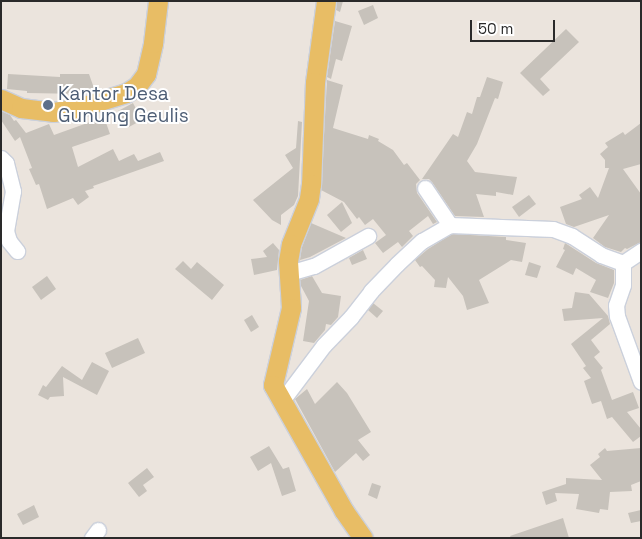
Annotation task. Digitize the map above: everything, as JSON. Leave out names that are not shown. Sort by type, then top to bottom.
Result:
[{"type":"main road","points":[[1,99],[21,108],[54,112],[117,96],[132,89],[142,80],[150,62],[158,1]]},
{"type":"main road","points":[[326,1],[314,82],[309,199],[291,244],[289,273],[291,308],[273,382],[274,392],[344,511],[363,538]]},
{"type":"street","points":[[1,158],[6,163],[13,191],[6,231],[9,241],[17,250]]},
{"type":"street","points":[[425,188],[450,225]]},
{"type":"street","points":[[281,402],[324,345],[352,317],[384,277],[422,241],[450,225],[553,229],[572,236],[589,249],[601,255],[623,263]]},
{"type":"street","points":[[289,273],[314,266],[368,236]]},
{"type":"street","points":[[623,263],[641,251]]},
{"type":"street","points":[[623,263],[623,285],[616,305],[617,316],[641,382]]},
{"type":"building","points":[[337,1],[343,1],[340,12],[336,10]]},
{"type":"building","points":[[373,5],[378,18],[364,25],[358,11]]},
{"type":"building","points":[[335,21],[352,26],[342,61],[336,59],[331,79],[327,77]]},
{"type":"building","points":[[566,29],[579,42],[540,79],[550,90],[543,96],[520,73]]},
{"type":"building","points":[[8,74],[60,77],[60,74],[89,74],[95,91],[83,94],[27,93],[27,91],[7,89]]},
{"type":"building","points":[[487,77],[503,82],[498,99],[495,98],[477,144],[467,161],[475,172],[517,177],[513,195],[496,192],[496,196],[476,194],[484,217],[455,216],[432,182],[429,179],[422,179],[453,134],[458,137],[467,112],[472,114],[477,97],[480,97]]},
{"type":"building","points":[[327,80],[343,85],[333,128],[368,139],[369,135],[379,139],[378,141],[393,150],[404,165],[407,163],[420,180],[416,184],[417,193],[437,222],[433,224],[428,216],[409,231],[413,236],[402,247],[398,242],[383,253],[375,243],[386,235],[373,219],[365,225],[359,217],[357,219],[344,202],[321,190]]},
{"type":"building","points":[[133,103],[142,120],[127,128],[118,111]]},
{"type":"building","points":[[1,111],[10,115],[14,121],[16,120],[26,133],[49,124],[54,135],[104,117],[110,134],[72,147],[78,167],[113,149],[119,161],[134,154],[138,161],[160,152],[164,161],[93,186],[94,188],[85,191],[89,197],[78,205],[73,198],[47,209],[39,184],[36,185],[29,169],[32,168],[20,137],[15,141],[1,120]]},
{"type":"building","points":[[298,121],[302,122],[298,196],[294,205],[281,215],[281,225],[272,220],[253,200],[293,168],[285,155],[296,148]]},
{"type":"building","points":[[641,123],[641,164],[623,169],[641,194],[641,242],[627,249],[625,248],[621,252],[605,247],[593,238],[609,215],[574,227],[566,224],[560,207],[582,199],[579,195],[590,187],[598,198],[609,168],[605,168],[605,160],[600,154],[608,147],[605,143],[623,132],[625,135]]},
{"type":"building","points":[[529,195],[536,204],[519,217],[512,207]]},
{"type":"building","points":[[342,202],[352,223],[341,232],[327,215]]},
{"type":"building","points":[[311,223],[346,238],[310,257],[300,260],[302,247]]},
{"type":"building","points":[[452,234],[506,237],[506,240],[526,243],[522,262],[511,260],[479,280],[489,303],[467,310],[463,296],[448,277],[446,288],[434,287],[435,280],[415,260],[428,249]]},
{"type":"building","points":[[273,243],[279,250],[277,270],[254,275],[251,259],[267,257],[263,251]]},
{"type":"building","points":[[565,243],[596,263],[614,270],[614,283],[608,298],[590,292],[596,280],[576,268],[573,275],[556,267],[565,250],[563,249]]},
{"type":"building","points":[[363,250],[367,259],[352,265],[349,258],[331,268]]},
{"type":"building","points":[[183,261],[191,269],[197,262],[224,285],[212,300],[175,269]]},
{"type":"building","points":[[529,262],[541,266],[537,278],[525,275]]},
{"type":"building","points":[[47,276],[56,289],[41,300],[32,287]]},
{"type":"building","points":[[312,276],[322,293],[341,296],[338,317],[331,325],[326,324],[325,330],[314,343],[303,341],[309,301],[300,280]]},
{"type":"building","points":[[575,292],[589,294],[608,316],[610,324],[591,340],[600,352],[594,357],[603,368],[601,370],[612,400],[633,392],[639,408],[627,412],[641,429],[641,436],[633,442],[612,417],[607,419],[601,401],[592,404],[584,381],[591,378],[583,368],[586,366],[571,344],[603,318],[564,321],[562,309],[572,308]]},
{"type":"building","points":[[373,303],[383,311],[377,318],[368,310]]},
{"type":"building","points":[[252,315],[259,327],[251,332],[244,320]]},
{"type":"building","points":[[138,338],[145,353],[112,368],[105,353]]},
{"type":"building","points":[[92,362],[109,371],[97,395],[63,377],[64,396],[50,397],[48,400],[38,395],[43,385],[46,387],[62,366],[82,380]]},
{"type":"building","points":[[337,382],[347,393],[371,432],[358,440],[370,455],[363,461],[356,453],[335,472],[295,399],[307,389],[315,404]]},
{"type":"building","points":[[269,446],[283,469],[289,467],[296,491],[282,496],[271,463],[258,471],[250,457]]},
{"type":"building","points":[[605,448],[607,451],[641,448],[641,481],[631,485],[632,491],[610,492],[608,510],[600,509],[599,513],[576,509],[579,494],[555,493],[557,501],[546,505],[542,492],[566,484],[566,478],[602,480],[590,465],[600,457],[598,454]]},
{"type":"building","points":[[147,468],[154,477],[143,485],[147,491],[139,497],[128,483]]},
{"type":"building","points":[[372,483],[381,486],[377,499],[368,495]]},
{"type":"building","points":[[34,505],[39,517],[23,525],[17,514]]},
{"type":"building","points":[[641,510],[641,521],[631,523],[628,513]]},
{"type":"building","points":[[563,518],[569,538],[511,538],[510,536]]},
{"type":"place","name":"Kantor Desa Gunung Geulis","points":[[48,105]]}]
